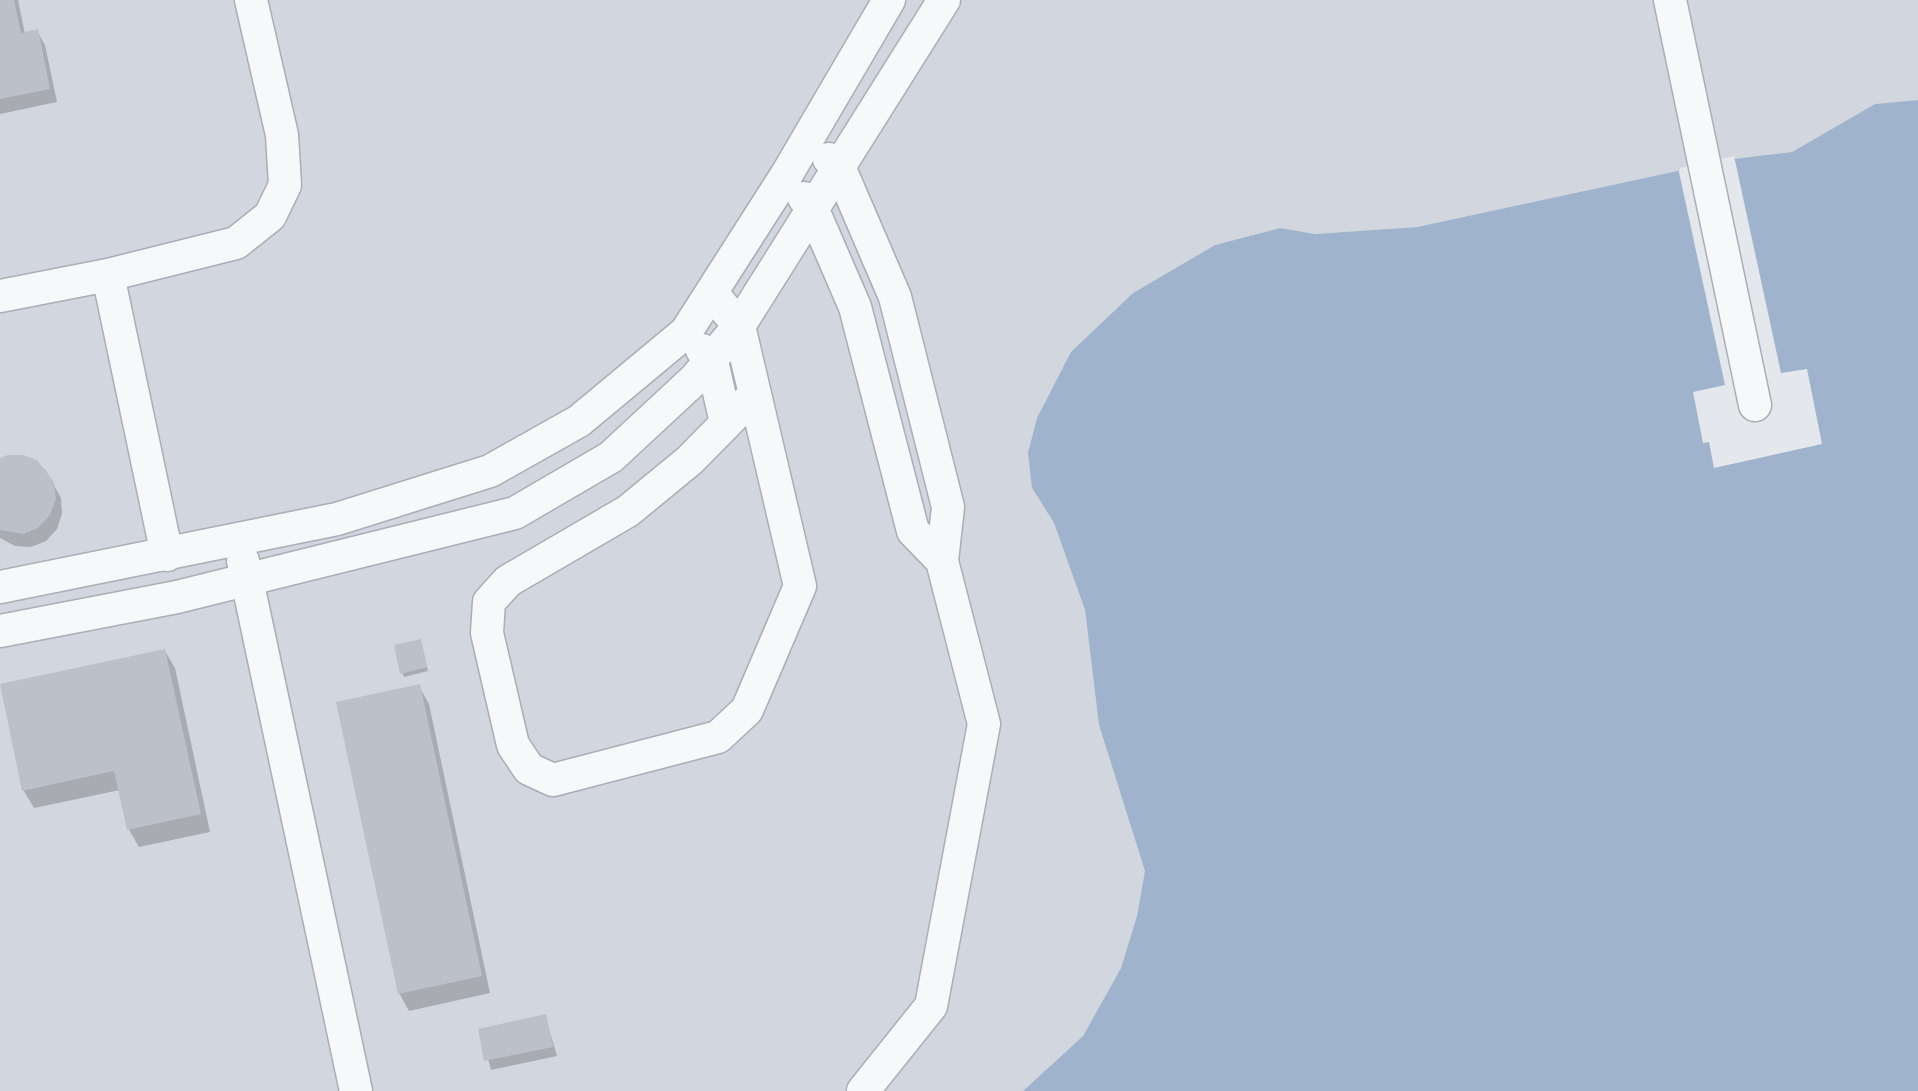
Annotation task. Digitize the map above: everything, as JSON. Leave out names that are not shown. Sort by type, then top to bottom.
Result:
[{"type":"lane","points":[[0,296],[108,275],[236,243],[270,216],[285,185],[282,135],[251,0]]},
{"type":"lane","points":[[0,587],[337,519],[490,471],[579,421],[686,332],[713,294],[787,174],[889,0]]},
{"type":"lane","points":[[0,631],[248,580],[514,513],[611,457],[712,361],[739,326],[944,0]]},
{"type":"lane","points":[[1670,0],[1755,405]]},
{"type":"lane","points":[[806,141],[840,169],[895,297],[948,508],[942,561],[984,724],[931,1006],[863,1091]]},
{"type":"lane","points":[[787,174],[813,210],[855,307],[913,531],[942,561]]},
{"type":"lane","points":[[108,275],[167,555]]},
{"type":"lane","points":[[713,294],[739,326],[755,394],[800,586],[747,710],[718,737],[553,780],[529,769],[513,745],[486,633],[489,602],[508,581],[628,510],[690,460],[755,394]]},
{"type":"lane","points":[[686,332],[712,361],[726,423]]},
{"type":"lane","points":[[551,437],[571,480]]},
{"type":"lane","points":[[236,540],[248,580],[356,1091]]},
{"type":"lane","points":[[84,571],[95,612]]},
{"type":"shaded area","points":[[0,0],[1918,0],[1918,100],[1875,104],[1792,152],[1733,159],[1417,227],[1315,234],[1280,228],[1215,245],[1133,293],[1032,488],[1054,523],[1085,610],[1099,725],[1146,871],[1137,916],[1121,968],[1083,1036],[1023,1091],[0,1091]]},
{"type":"water","points":[[1918,100],[1918,1091],[1023,1091],[1083,1036],[1121,968],[1137,916],[1145,871],[1099,725],[1085,610],[1054,523],[1032,488],[1028,453],[1037,418],[1071,352],[1133,293],[1215,245],[1280,228],[1315,234],[1417,227],[1733,159],[1792,152],[1875,104]]},
{"type":"pier","points":[[1734,156],[1781,373],[1807,369],[1822,444],[1714,468],[1709,442],[1703,443],[1693,392],[1725,385],[1679,172],[1680,168]]},
{"type":"building","points":[[0,0],[14,0],[21,33],[38,29],[50,89],[0,99]]},
{"type":"building","points":[[23,455],[37,460],[54,482],[56,499],[50,515],[38,528],[23,534],[0,530],[0,458]]},
{"type":"building","points":[[421,639],[427,667],[400,674],[394,645]]},
{"type":"building","points":[[165,649],[201,814],[127,830],[114,771],[22,791],[0,684]]},
{"type":"building","points":[[420,684],[482,976],[398,994],[336,702]]},
{"type":"building","points":[[546,1014],[553,1047],[484,1061],[478,1029]]}]
